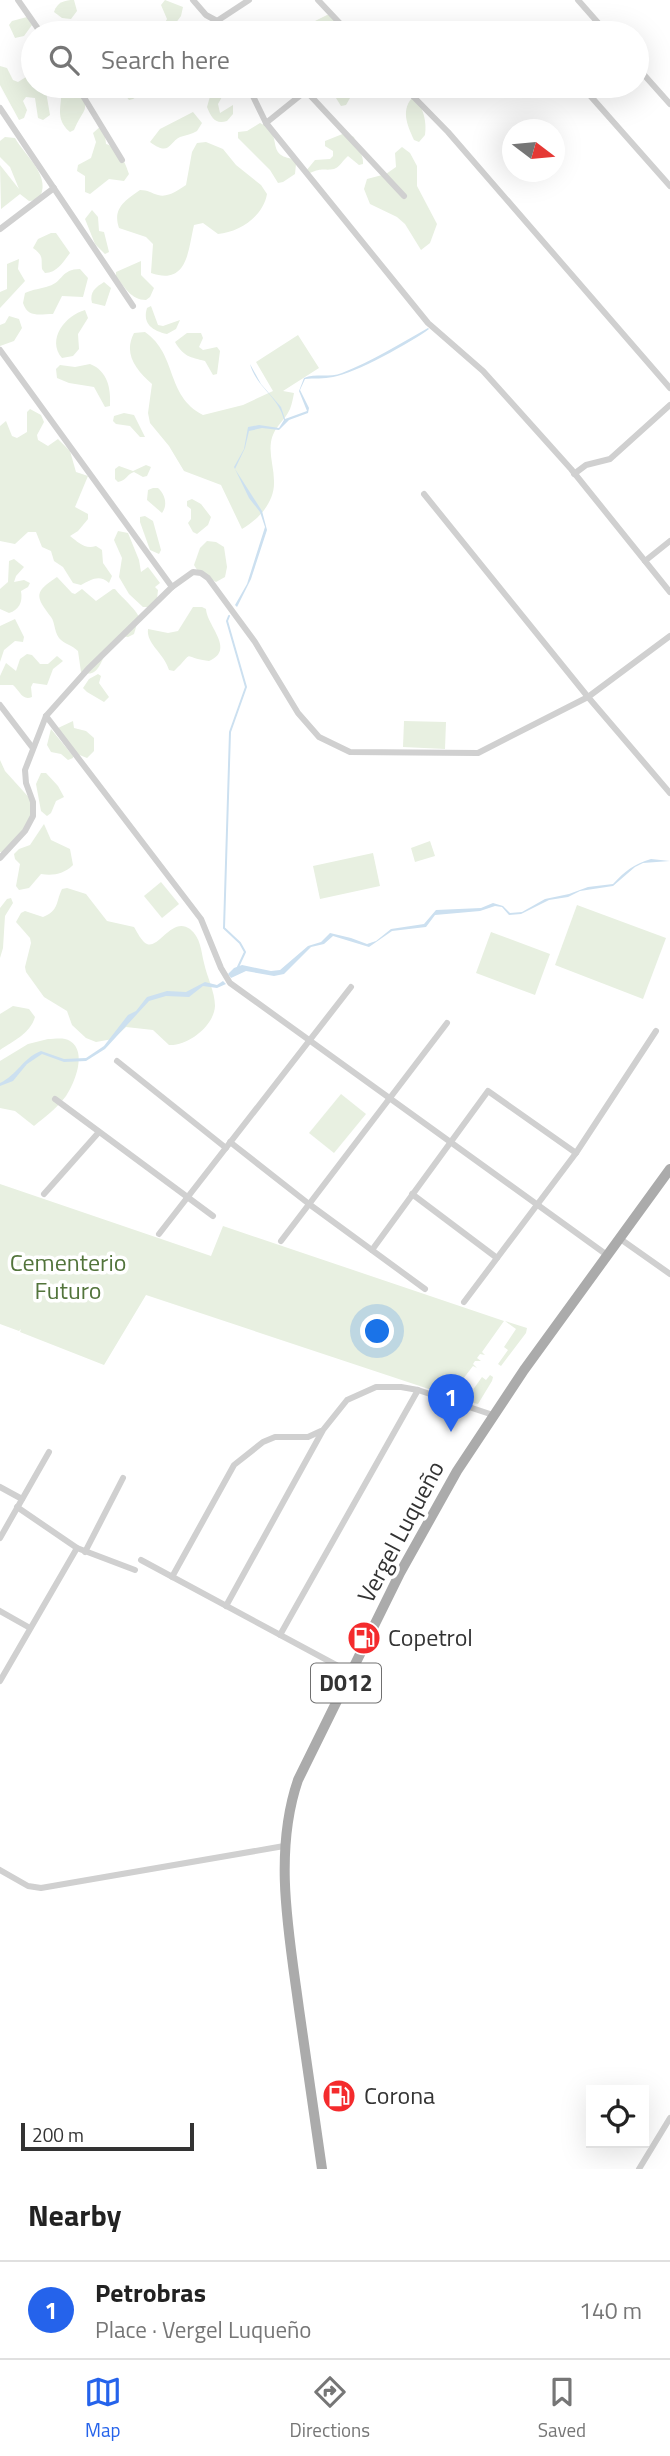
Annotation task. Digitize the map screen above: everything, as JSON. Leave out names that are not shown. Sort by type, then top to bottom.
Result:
[{"type":"main road","name":"Vergel Luqueño","points":[[322,2169],[293,1965],[284,1846],[288,1816],[298,1780],[400,1573],[439,1502],[493,1415],[670,1169]]},
{"type":"street","points":[[18,0],[33,21]]},
{"type":"street","points":[[193,0],[206,15],[217,21],[249,0]]},
{"type":"street","points":[[318,0],[338,21]]},
{"type":"street","points":[[578,0],[596,21]]},
{"type":"street","points":[[649,80],[670,104]]},
{"type":"street","points":[[84,98],[122,160]]},
{"type":"street","points":[[254,98],[265,123],[428,323],[484,371],[574,474],[670,592]]},
{"type":"street","points":[[265,123],[296,98]]},
{"type":"street","points":[[318,98],[404,196]]},
{"type":"street","points":[[415,98],[448,132],[670,388]]},
{"type":"street","points":[[592,98],[670,186]]},
{"type":"street","points":[[0,108],[134,306]]},
{"type":"street","points":[[0,229],[54,188]]},
{"type":"street","points":[[0,350],[172,587]]},
{"type":"street","points":[[574,474],[586,466],[610,459],[670,405]]},
{"type":"street","points":[[424,494],[588,697],[670,793]]},
{"type":"street","points":[[645,561],[670,541]]},
{"type":"street","points":[[0,858],[25,831],[33,816],[33,802],[24,775],[32,747],[47,716],[88,668],[172,587],[193,572],[201,573],[208,579],[255,642],[298,713],[319,737],[350,752],[478,753],[588,697],[670,636]]},
{"type":"street","points":[[0,705],[32,747]]},
{"type":"street","points":[[47,716],[201,919],[230,983],[607,1255]]},
{"type":"street","points":[[159,1234],[351,987]]},
{"type":"street","points":[[281,1241],[447,1023]]},
{"type":"street","points":[[464,1302],[576,1153],[656,1031]]},
{"type":"street","points":[[117,1061],[425,1289]]},
{"type":"street","points":[[372,1250],[488,1091],[576,1153]]},
{"type":"street","points":[[55,1100],[213,1216]]},
{"type":"street","points":[[44,1194],[99,1132]]},
{"type":"street","points":[[412,1194],[497,1258]]},
{"type":"street","points":[[619,1238],[670,1274]]},
{"type":"street","points":[[226,1606],[323,1430],[340,1406],[354,1395],[384,1386],[418,1390],[493,1415]]},
{"type":"street","points":[[280,1635],[418,1390]]},
{"type":"street","points":[[172,1577],[234,1465],[263,1442],[275,1437],[307,1437],[323,1430]]},
{"type":"street","points":[[0,1538],[49,1452]]},
{"type":"street","points":[[85,1552],[123,1478]]},
{"type":"street","points":[[0,1487],[22,1499]]},
{"type":"street","points":[[17,1507],[77,1548],[135,1570]]},
{"type":"street","points":[[0,1681],[77,1548]]},
{"type":"street","points":[[141,1560],[351,1673]]},
{"type":"street","points":[[0,1611],[30,1628]]},
{"type":"street","points":[[0,1870],[28,1886],[41,1888],[284,1846]]},
{"type":"street","points":[[639,2169],[670,2118]]},
{"type":"green space","points":[[74,0],[77,11],[71,19],[62,18],[54,12],[62,2]]},
{"type":"green space","points":[[165,0],[183,7],[181,16],[177,21],[166,21],[161,5]]},
{"type":"green space","points":[[332,15],[336,21],[315,21]]},
{"type":"green space","points":[[27,17],[30,21],[21,21],[21,37],[15,38],[9,25],[12,21]]},
{"type":"green space","points":[[0,66],[7,68],[13,80],[21,80],[21,98],[25,98],[23,101],[27,110],[24,118],[19,120],[0,85]]},
{"type":"green space","points":[[35,98],[47,98],[50,115],[43,120],[38,118]]},
{"type":"green space","points":[[61,98],[83,98],[85,106],[74,130],[70,132],[60,115]]},
{"type":"green space","points":[[210,98],[221,98],[218,104],[220,113],[233,105],[233,114],[227,121],[219,122],[207,107]]},
{"type":"green space","points":[[336,98],[350,98],[346,105],[341,106]]},
{"type":"green space","points":[[416,98],[425,119],[425,135],[419,142],[414,140],[406,117],[410,101]]},
{"type":"green space","points":[[193,112],[202,123],[197,131],[176,139],[165,148],[150,142],[160,129]]},
{"type":"green space","points":[[260,123],[272,133],[280,154],[295,159],[295,174],[283,182],[278,183],[270,170],[238,138],[238,132],[247,131]]},
{"type":"green space","points":[[101,126],[106,144],[118,152],[129,174],[124,181],[109,179],[90,194],[85,192],[85,176],[77,171],[78,165],[91,158],[96,142],[93,133]]},
{"type":"green space","points":[[345,133],[354,137],[363,164],[359,165],[348,156],[334,169],[310,173],[306,171],[315,160],[330,159],[333,156],[333,151],[325,146],[325,141]]},
{"type":"green space","points":[[5,137],[15,138],[36,168],[43,184],[38,200],[29,201],[20,194],[1,209],[0,165],[19,189],[10,167],[0,157],[0,141]]},
{"type":"green space","points":[[206,142],[223,149],[236,165],[261,185],[267,194],[265,202],[249,222],[226,233],[218,234],[203,223],[194,225],[188,255],[179,270],[163,276],[151,273],[153,244],[146,237],[119,228],[119,210],[125,201],[140,190],[165,195],[186,185],[192,152],[197,143]]},
{"type":"green space","points":[[402,147],[410,153],[417,166],[417,186],[437,224],[430,243],[421,250],[405,224],[397,217],[370,204],[364,189],[367,179],[386,174],[396,167],[395,153]]},
{"type":"green space","points":[[92,210],[98,217],[99,231],[104,232],[109,252],[105,254],[95,244],[85,219]]},
{"type":"green space","points":[[56,233],[70,253],[57,269],[45,273],[40,255],[33,248],[38,239]]},
{"type":"green space","points":[[19,259],[18,269],[25,281],[0,308],[0,292],[7,289],[7,264]]},
{"type":"green space","points":[[141,261],[141,275],[154,288],[146,300],[132,295],[116,277],[116,272]]},
{"type":"green space","points":[[80,269],[88,278],[83,297],[62,296],[53,314],[35,314],[25,308],[25,293],[54,284],[69,271]]},
{"type":"green space","points":[[104,282],[111,288],[105,306],[92,303],[92,293]]},
{"type":"green space","points":[[151,306],[158,325],[180,320],[176,329],[167,334],[150,326],[146,314],[147,308]]},
{"type":"green space","points":[[85,310],[88,318],[78,334],[79,349],[73,356],[62,358],[56,343],[60,329],[71,317]]},
{"type":"green space","points":[[9,316],[19,319],[22,328],[14,341],[0,346],[0,325],[5,323]]},
{"type":"green space","points":[[145,332],[163,352],[183,397],[203,415],[243,405],[273,391],[256,362],[298,335],[319,368],[283,391],[294,393],[290,409],[274,432],[271,442],[274,481],[272,496],[260,515],[242,529],[221,485],[184,471],[169,446],[150,423],[148,413],[152,384],[136,367],[130,348],[134,333]]},
{"type":"green space","points":[[187,333],[201,333],[203,338],[199,347],[203,350],[217,347],[220,351],[217,374],[213,375],[205,361],[188,356],[178,347],[175,342]]},
{"type":"green space","points":[[90,364],[105,376],[110,393],[110,406],[105,407],[94,387],[57,378],[56,369],[60,365],[75,367]]},
{"type":"green space","points":[[30,409],[41,415],[44,422],[37,435],[38,440],[48,446],[58,439],[70,451],[76,472],[88,476],[75,507],[88,514],[88,519],[70,536],[85,546],[96,546],[102,550],[103,563],[112,576],[109,583],[98,578],[81,585],[73,583],[63,567],[54,561],[51,551],[42,547],[36,532],[28,532],[15,544],[0,541],[0,426],[6,421],[12,436],[17,438],[27,432],[27,412]]},
{"type":"green space","points":[[124,413],[134,415],[145,437],[140,437],[130,426],[113,421],[114,416]]},
{"type":"green space","points":[[146,465],[151,467],[147,476],[143,477],[134,472],[121,481],[115,479],[115,469],[119,466],[133,471]]},
{"type":"green space","points":[[158,488],[164,496],[165,507],[162,513],[147,500],[148,490]]},
{"type":"green space","points":[[192,499],[201,504],[211,517],[208,525],[197,534],[188,523],[191,509],[187,506],[187,501]]},
{"type":"green space","points":[[145,516],[153,521],[161,550],[159,554],[150,550],[140,522],[140,517]]},
{"type":"green space","points":[[118,531],[128,533],[141,572],[148,567],[160,583],[155,587],[158,590],[157,599],[152,607],[143,607],[129,594],[119,577],[122,558],[114,540]]},
{"type":"green space","points":[[207,541],[224,547],[227,567],[225,577],[216,582],[199,573],[194,565],[200,548]]},
{"type":"green space","points":[[14,559],[24,567],[14,582],[24,580],[30,583],[21,591],[18,608],[9,613],[0,609],[0,589],[8,582],[9,561]]},
{"type":"green space","points":[[57,577],[72,593],[82,589],[96,601],[115,589],[139,617],[134,634],[128,637],[120,636],[92,673],[81,672],[78,651],[59,638],[40,599],[39,595],[44,587]]},
{"type":"green space","points":[[193,607],[206,609],[218,637],[220,651],[209,661],[189,656],[174,671],[169,670],[152,644],[148,629],[168,633],[178,631]]},
{"type":"green space","points":[[15,619],[24,637],[23,642],[15,641],[4,650],[0,662],[0,626]]},
{"type":"green space","points":[[27,654],[32,655],[40,664],[48,664],[57,656],[63,661],[53,669],[47,685],[33,683],[32,697],[29,698],[23,697],[13,685],[0,685],[0,676],[6,663],[16,671],[20,659]]},
{"type":"green space","points":[[98,674],[101,676],[99,683],[109,697],[104,702],[83,688],[89,679]]},
{"type":"green space","points":[[73,721],[74,728],[86,731],[94,738],[94,751],[87,758],[77,754],[58,728]]},
{"type":"green space","points":[[404,721],[446,722],[445,749],[403,747]]},
{"type":"green space","points":[[51,729],[73,758],[68,760],[61,754],[51,752],[47,745]]},
{"type":"green space","points":[[0,760],[5,771],[33,802],[28,827],[5,852],[0,852]]},
{"type":"green space","points":[[41,773],[46,773],[64,797],[56,801],[47,816],[41,811],[36,784]]},
{"type":"green space","points":[[44,824],[51,840],[70,849],[73,865],[58,874],[41,874],[29,888],[19,890],[16,886],[20,864],[14,854],[30,845]]},
{"type":"green space","points":[[430,841],[435,856],[415,862],[411,848]]},
{"type":"green space","points":[[373,853],[380,886],[320,899],[313,866]]},
{"type":"green space","points":[[161,882],[179,904],[162,918],[144,896]]},
{"type":"green space","points":[[62,889],[86,894],[107,921],[134,927],[147,944],[156,942],[177,927],[183,926],[194,933],[200,945],[215,1006],[210,1021],[199,1033],[184,1042],[169,1045],[153,1030],[126,1027],[113,1039],[96,1042],[86,1038],[72,1025],[67,1011],[44,997],[26,972],[30,938],[16,922],[25,911],[43,917],[48,915],[54,909]]},
{"type":"green space","points":[[11,898],[13,903],[5,916],[0,958],[0,908]]},
{"type":"green space","points":[[577,905],[666,938],[643,999],[555,965]]},
{"type":"green space","points":[[491,932],[550,954],[535,995],[476,973]]},
{"type":"green space","points":[[13,1006],[29,1009],[35,1017],[25,1033],[0,1050],[0,1014]]},
{"type":"green space","points":[[48,1039],[70,1041],[78,1053],[78,1068],[66,1096],[34,1126],[15,1111],[0,1108],[0,1061],[28,1044]]},
{"type":"green space","points":[[341,1094],[366,1114],[334,1153],[309,1133]]},
{"type":"green space","name":"Cementerio Futuro","points":[[0,1184],[211,1256],[223,1226],[504,1321],[482,1352],[485,1355],[480,1354],[477,1358],[481,1361],[475,1361],[473,1364],[477,1368],[473,1366],[453,1392],[465,1401],[146,1295],[104,1365],[20,1332],[21,1329],[19,1331],[0,1324]]},
{"type":"green space","points":[[505,1321],[527,1328],[501,1366],[498,1364],[508,1350],[504,1347],[516,1329]]},
{"type":"green space","points":[[490,1375],[493,1377],[492,1381],[478,1404],[465,1401],[482,1377],[486,1380]]},
{"type":"water","points":[[428,328],[397,349],[342,375],[305,379],[300,390],[309,408],[308,413],[289,420],[279,430],[262,428],[249,431],[245,448],[235,469],[262,511],[267,530],[251,579],[237,607],[235,605],[247,584],[265,527],[260,512],[249,498],[234,467],[244,449],[248,427],[259,425],[279,428],[284,420],[277,405],[257,379],[250,364],[261,384],[281,407],[285,419],[307,411],[299,391],[304,378],[342,373]]},
{"type":"water","points":[[651,859],[670,861],[643,863],[613,886],[580,891],[568,897],[549,900],[521,914],[509,915],[502,907],[495,906],[480,911],[435,915],[426,927],[392,931],[369,947],[333,936],[324,944],[311,947],[284,974],[274,976],[246,971],[231,978],[228,974],[242,965],[271,971],[280,970],[308,946],[321,942],[330,933],[367,944],[376,941],[391,929],[424,924],[436,910],[481,908],[493,903],[503,906],[510,913],[522,912],[545,899],[588,887],[613,884],[630,868]]},
{"type":"water","points":[[223,981],[226,984],[217,988],[203,986],[189,997],[166,996],[149,1001],[105,1049],[86,1061],[64,1062],[42,1054],[27,1064],[13,1081],[0,1086],[0,1083],[29,1058],[41,1051],[64,1059],[86,1058],[104,1046],[128,1015],[136,1011],[147,997],[167,991],[186,992],[205,982],[217,985]]},
{"type":"waterway","points":[[229,616],[227,621],[246,687],[230,732],[224,928],[240,943],[245,952],[238,967]]},
{"type":"place","name":"Petrobras","points":[[451,1432]]},
{"type":"place","name":"Copetrol","points":[[364,1638]]},
{"type":"place","name":"Corona","points":[[339,2096]]}]
